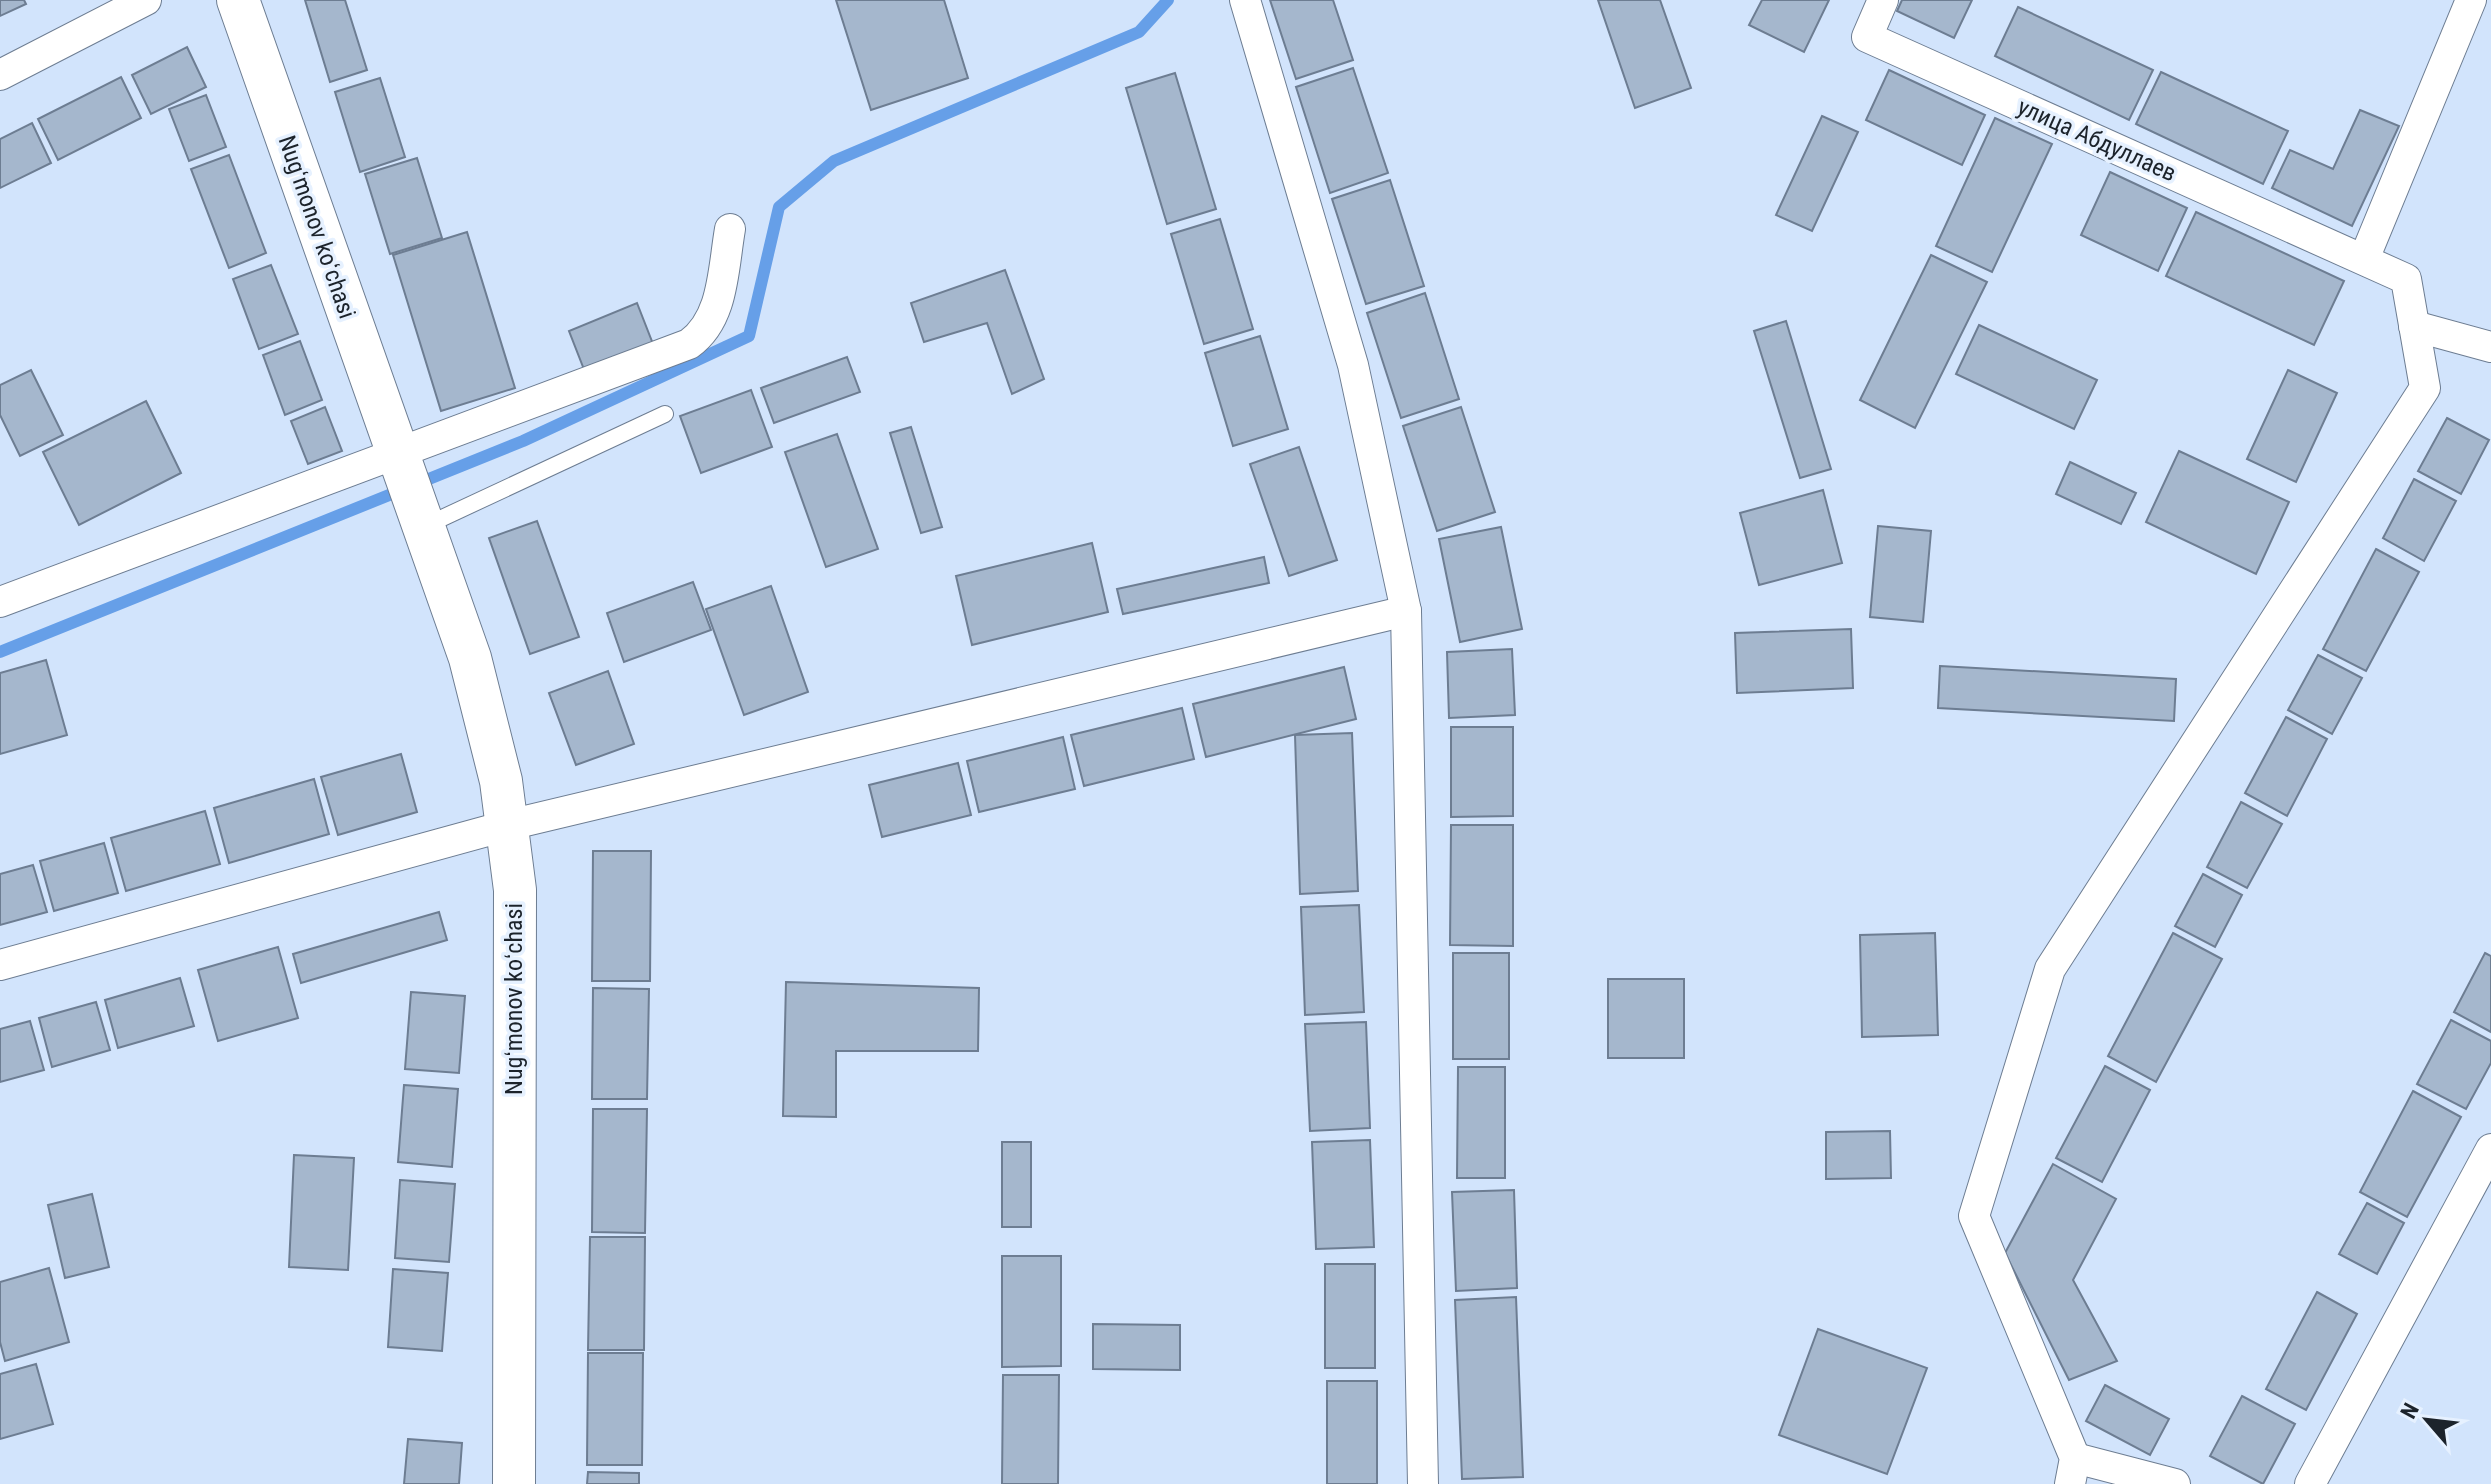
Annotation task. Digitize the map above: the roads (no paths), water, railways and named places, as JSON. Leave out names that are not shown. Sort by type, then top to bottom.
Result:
[{"type":"main road","name":"Nugʻmonov koʻchasi","points":[[238,0],[470,658],[509,825],[515,890],[514,1484]]},
{"type":"street","points":[[0,75],[146,0]]},
{"type":"street","points":[[1245,0],[1353,365],[1406,611],[1423,1484]]},
{"type":"street","name":"улица Абдуллаев","points":[[1883,0],[1867,37],[2364,259]]},
{"type":"street","points":[[2175,1484],[2072,1471],[1974,1216],[2050,969],[2425,388],[2406,279],[2364,259],[2471,0]]},
{"type":"street","points":[[0,602],[689,344],[705,333],[713,319],[730,229]]},
{"type":"street","points":[[2414,326],[2491,347]]},
{"type":"street","points":[[0,965],[509,825],[1406,611]]},
{"type":"street","points":[[2310,1484],[2491,1149]]},
{"type":"lane","points":[[425,526],[665,414]]},
{"type":"waterway","points":[[0,652],[523,441],[749,336],[779,207],[834,161],[1139,32],[1168,0]]}]
